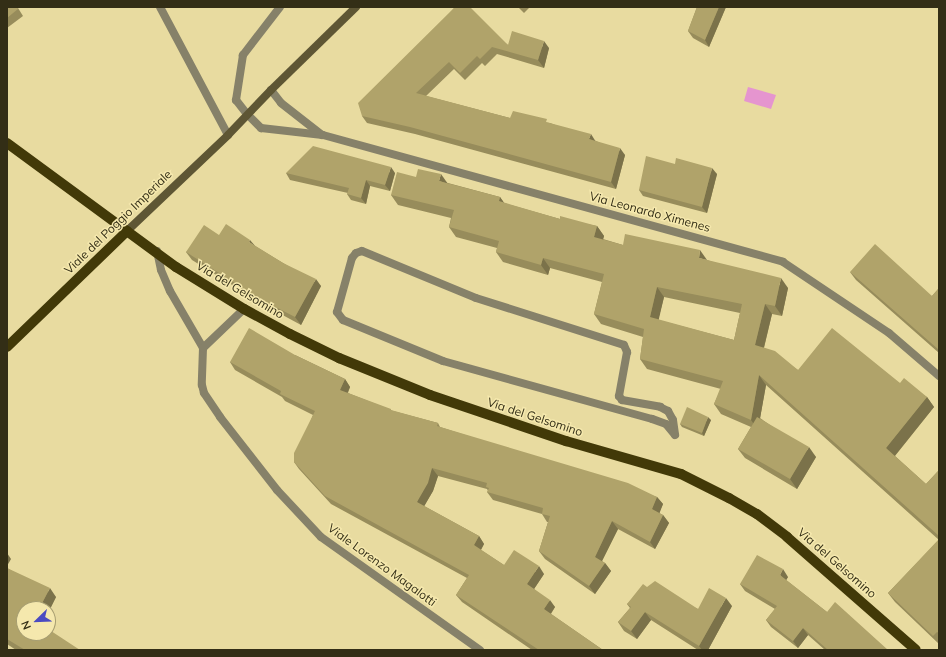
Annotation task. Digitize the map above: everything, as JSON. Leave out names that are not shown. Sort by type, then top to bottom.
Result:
[{"type":"main road","name":"Via del Gelsomino","points":[[7,143],[86,199],[182,271],[244,309],[290,334],[339,358],[430,395],[566,441],[681,474],[730,498],[757,514],[787,537],[916,650]]},
{"type":"main road","name":"Viale del Poggio Imperiale","points":[[7,348],[127,231]]},
{"type":"street","points":[[160,7],[228,135]]},
{"type":"street","points":[[247,114],[236,100],[243,55],[280,7]]},
{"type":"street","name":"Viale del Poggio Imperiale","points":[[127,231],[228,135],[247,114],[356,7]]},
{"type":"street","name":"Via Leonardo Ximenes","points":[[271,90],[282,104],[323,135]]},
{"type":"street","name":"Via Leonardo Ximenes","points":[[247,114],[261,128],[323,135],[783,262],[889,333],[939,376]]},
{"type":"street","points":[[157,251],[161,270],[170,291],[203,348],[244,309]]},
{"type":"street","points":[[362,251],[368,252],[476,298],[624,345],[628,352],[619,396],[622,400],[660,407],[668,411],[673,420],[675,435],[666,424],[652,419],[443,361],[343,320],[337,312],[352,258],[356,253],[362,251]]},
{"type":"street","name":"Viale Lorenzo Magalotti","points":[[203,348],[202,385],[204,393],[220,417],[277,490],[321,537],[480,650]]},
{"type":"shaded area","points":[[748,87],[776,95],[771,109],[744,101]]},
{"type":"building","points":[[7,7],[17,7],[18,9],[7,18]]},
{"type":"building","points":[[455,7],[470,7],[508,45],[512,31],[544,41],[538,60],[492,47],[480,59],[477,56],[460,73],[449,62],[416,93],[510,118],[513,111],[547,119],[546,122],[591,134],[589,139],[620,148],[611,182],[410,127],[362,116],[358,103]]},
{"type":"building","points":[[697,7],[719,7],[705,40],[688,31]]},
{"type":"building","points":[[313,146],[391,167],[385,185],[366,180],[361,198],[347,194],[349,188],[286,173]]},
{"type":"building","points":[[646,156],[675,164],[676,158],[712,168],[702,207],[639,190]]},
{"type":"building","points":[[418,169],[441,174],[439,181],[500,197],[499,201],[560,219],[560,216],[597,226],[594,237],[623,245],[625,234],[700,250],[699,258],[781,278],[775,306],[765,304],[755,345],[775,351],[798,370],[832,328],[900,383],[904,378],[927,397],[886,448],[926,484],[939,470],[939,536],[759,375],[751,420],[714,404],[723,381],[640,359],[644,329],[594,314],[604,274],[543,258],[541,265],[496,252],[499,241],[449,227],[454,210],[391,195],[397,172],[416,177]],"holes":[[[657,287],[742,304],[734,340],[650,317]]]},
{"type":"building","points":[[226,224],[250,240],[249,242],[283,263],[316,279],[295,317],[260,299],[186,252],[204,225],[219,235]]},
{"type":"building","points":[[875,244],[932,296],[939,288],[939,350],[850,272]]},
{"type":"building","points":[[249,328],[295,355],[345,379],[340,390],[391,410],[438,423],[437,426],[628,483],[657,497],[652,509],[663,515],[650,542],[612,521],[595,557],[605,563],[589,586],[539,551],[550,516],[542,514],[543,508],[487,492],[489,488],[486,487],[487,483],[432,468],[428,483],[417,502],[479,536],[474,545],[504,565],[514,550],[539,566],[527,584],[550,600],[544,609],[603,650],[539,650],[456,595],[469,575],[325,496],[294,462],[294,453],[315,411],[280,394],[281,391],[230,362]]},
{"type":"building","points":[[687,407],[708,417],[702,433],[680,424]]},
{"type":"building","points":[[757,417],[809,447],[790,479],[738,449]]},
{"type":"building","points":[[939,539],[939,633],[937,632],[933,636],[888,593]]},
{"type":"building","points":[[757,555],[783,569],[780,575],[827,612],[835,602],[888,650],[828,650],[803,628],[793,641],[766,620],[777,606],[740,584]]},
{"type":"building","points":[[7,568],[50,588],[43,601],[16,601],[16,641],[56,641],[56,634],[80,650],[25,650],[7,639]]},
{"type":"building","points":[[655,581],[698,609],[709,588],[726,598],[699,646],[645,612],[631,631],[618,622],[631,607],[627,604],[643,584],[647,587]]}]
